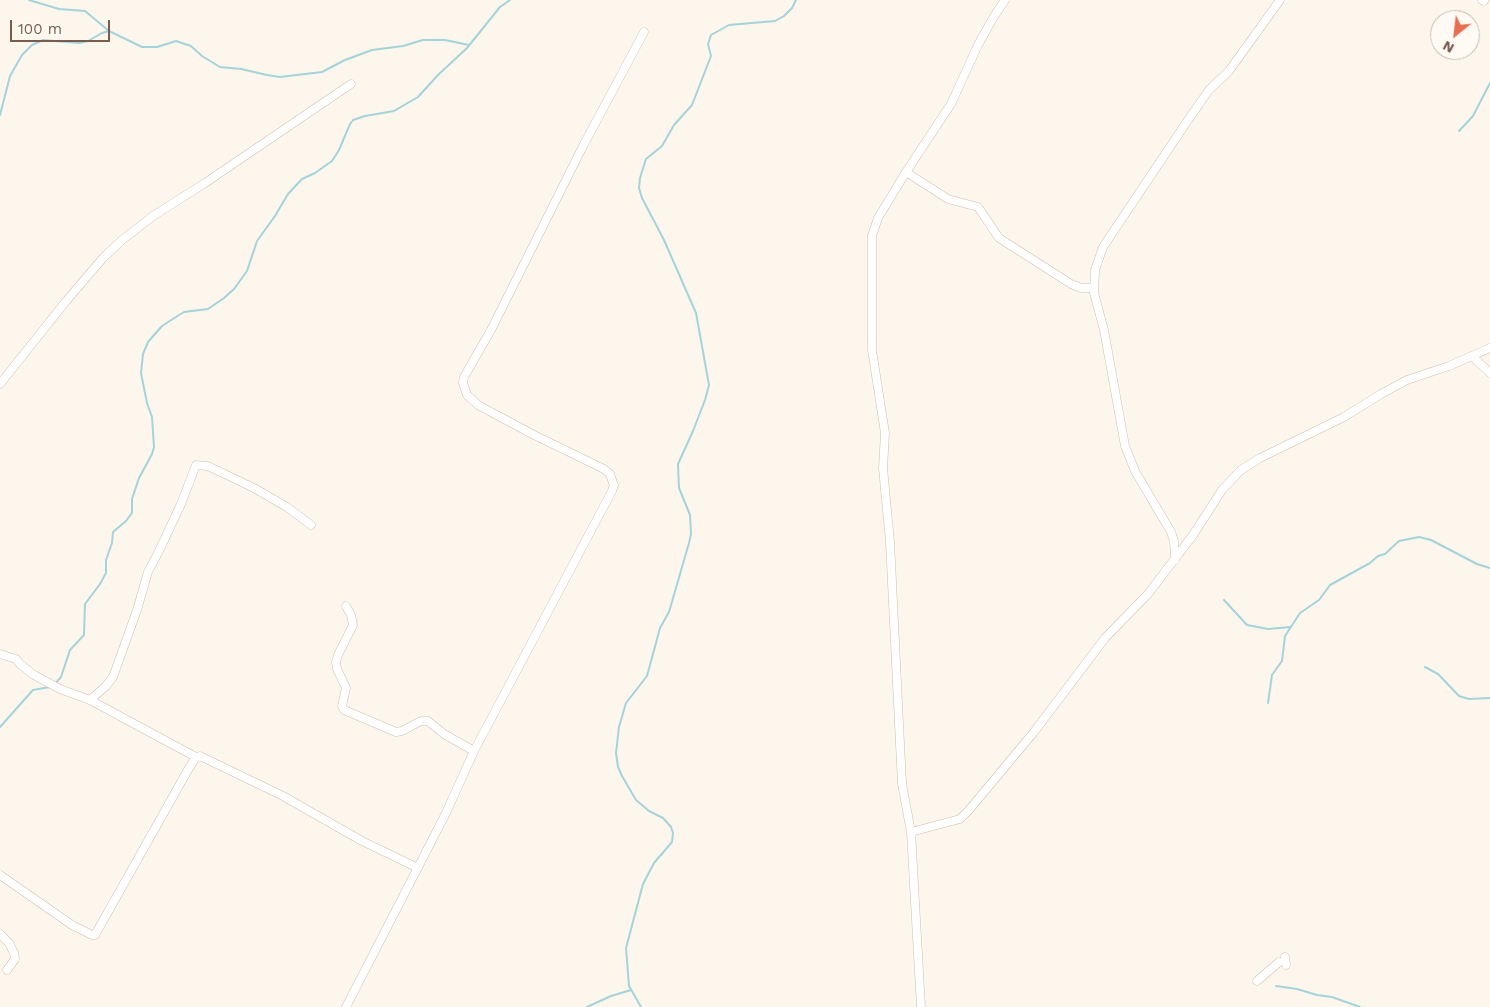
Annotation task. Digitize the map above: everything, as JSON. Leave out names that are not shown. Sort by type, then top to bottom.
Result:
[{"type":"street","points":[[920,1007],[911,832],[902,784],[890,542],[883,468],[885,433],[874,358],[872,326],[873,230],[878,218],[906,172],[951,104],[978,45],[1005,0]]},
{"type":"street","points":[[1176,560],[1171,532],[1130,461],[1094,288],[1095,270],[1103,247],[1209,90],[1229,71],[1280,0]]},
{"type":"street","points":[[346,1007],[418,868],[474,751],[614,485],[610,474],[604,469],[534,435],[471,400],[464,390],[463,383],[464,377],[496,321],[604,105],[623,74],[644,32]]},
{"type":"street","points":[[0,384],[35,343],[67,300],[103,258],[122,240],[152,216],[351,84]]},
{"type":"street","points":[[906,172],[948,199],[978,207],[999,238],[1071,284],[1081,288],[1094,288]]},
{"type":"street","points":[[911,832],[960,818],[969,810],[1034,732],[1105,638],[1148,594],[1176,560],[1222,490],[1241,470],[1260,458],[1344,417],[1380,394],[1407,380],[1490,348]]},
{"type":"street","points":[[1472,356],[1490,373]]},
{"type":"street","points":[[90,700],[106,686],[117,668],[148,572],[196,465],[208,466],[254,488],[287,507],[311,525]]},
{"type":"street","points":[[346,606],[351,615],[353,626],[336,662],[337,669],[346,688],[342,706],[344,710],[396,732],[402,731],[421,721],[428,721],[444,734],[474,751]]},
{"type":"street","points":[[0,654],[16,658],[20,664],[34,675],[60,689],[90,700],[194,756],[195,759]]},
{"type":"street","points":[[0,876],[72,925],[95,935],[195,759],[200,756],[283,796],[362,841],[418,868]]},
{"type":"street","points":[[0,934],[8,942],[14,953],[15,959],[7,970]]},
{"type":"street","points":[[1257,981],[1283,961]]},
{"type":"waterway","points":[[29,0],[59,9],[85,11],[109,31]]},
{"type":"waterway","points":[[55,684],[61,677],[70,650],[84,635],[85,604],[106,573],[106,560],[112,543],[113,532],[132,513],[132,499],[139,478],[154,447],[152,417],[141,373],[143,354],[148,342],[162,326],[179,315],[184,312],[208,309],[234,289],[247,271],[257,241],[288,194],[302,179],[315,173],[332,161],[353,120],[394,111],[418,97],[467,48],[500,7],[510,0]]},
{"type":"waterway","points":[[641,1007],[629,986],[626,948],[643,884],[654,863],[672,842],[673,833],[671,827],[663,818],[649,811],[636,800],[618,767],[616,753],[619,727],[626,703],[647,676],[660,628],[669,612],[689,543],[691,534],[690,515],[679,488],[678,464],[693,431],[709,385],[696,313],[664,240],[642,198],[639,188],[640,178],[646,159],[662,146],[674,125],[692,105],[711,56],[708,44],[711,35],[729,25],[775,21],[784,16],[792,8],[796,0]]},
{"type":"waterway","points":[[0,115],[10,76],[22,55],[32,45],[43,40],[79,43],[109,31],[142,47],[157,47],[176,41],[191,46],[202,56],[220,67],[280,77],[322,72],[345,60],[372,50],[403,46],[423,40],[445,40],[469,45]]},
{"type":"waterway","points":[[1459,131],[1473,116],[1490,83]]},
{"type":"waterway","points":[[1268,703],[1272,675],[1282,661],[1285,636],[1300,613],[1319,600],[1330,585],[1370,563],[1378,556],[1385,554],[1399,541],[1419,537],[1431,540],[1477,564],[1490,568]]},
{"type":"waterway","points":[[1224,600],[1247,625],[1268,629],[1290,627]]},
{"type":"waterway","points":[[1425,667],[1438,674],[1459,696],[1469,699],[1490,698]]},
{"type":"waterway","points":[[0,727],[33,690],[50,687]]},
{"type":"waterway","points":[[1276,986],[1332,997],[1360,1007]]},
{"type":"waterway","points":[[587,1007],[611,996],[631,990]]}]
